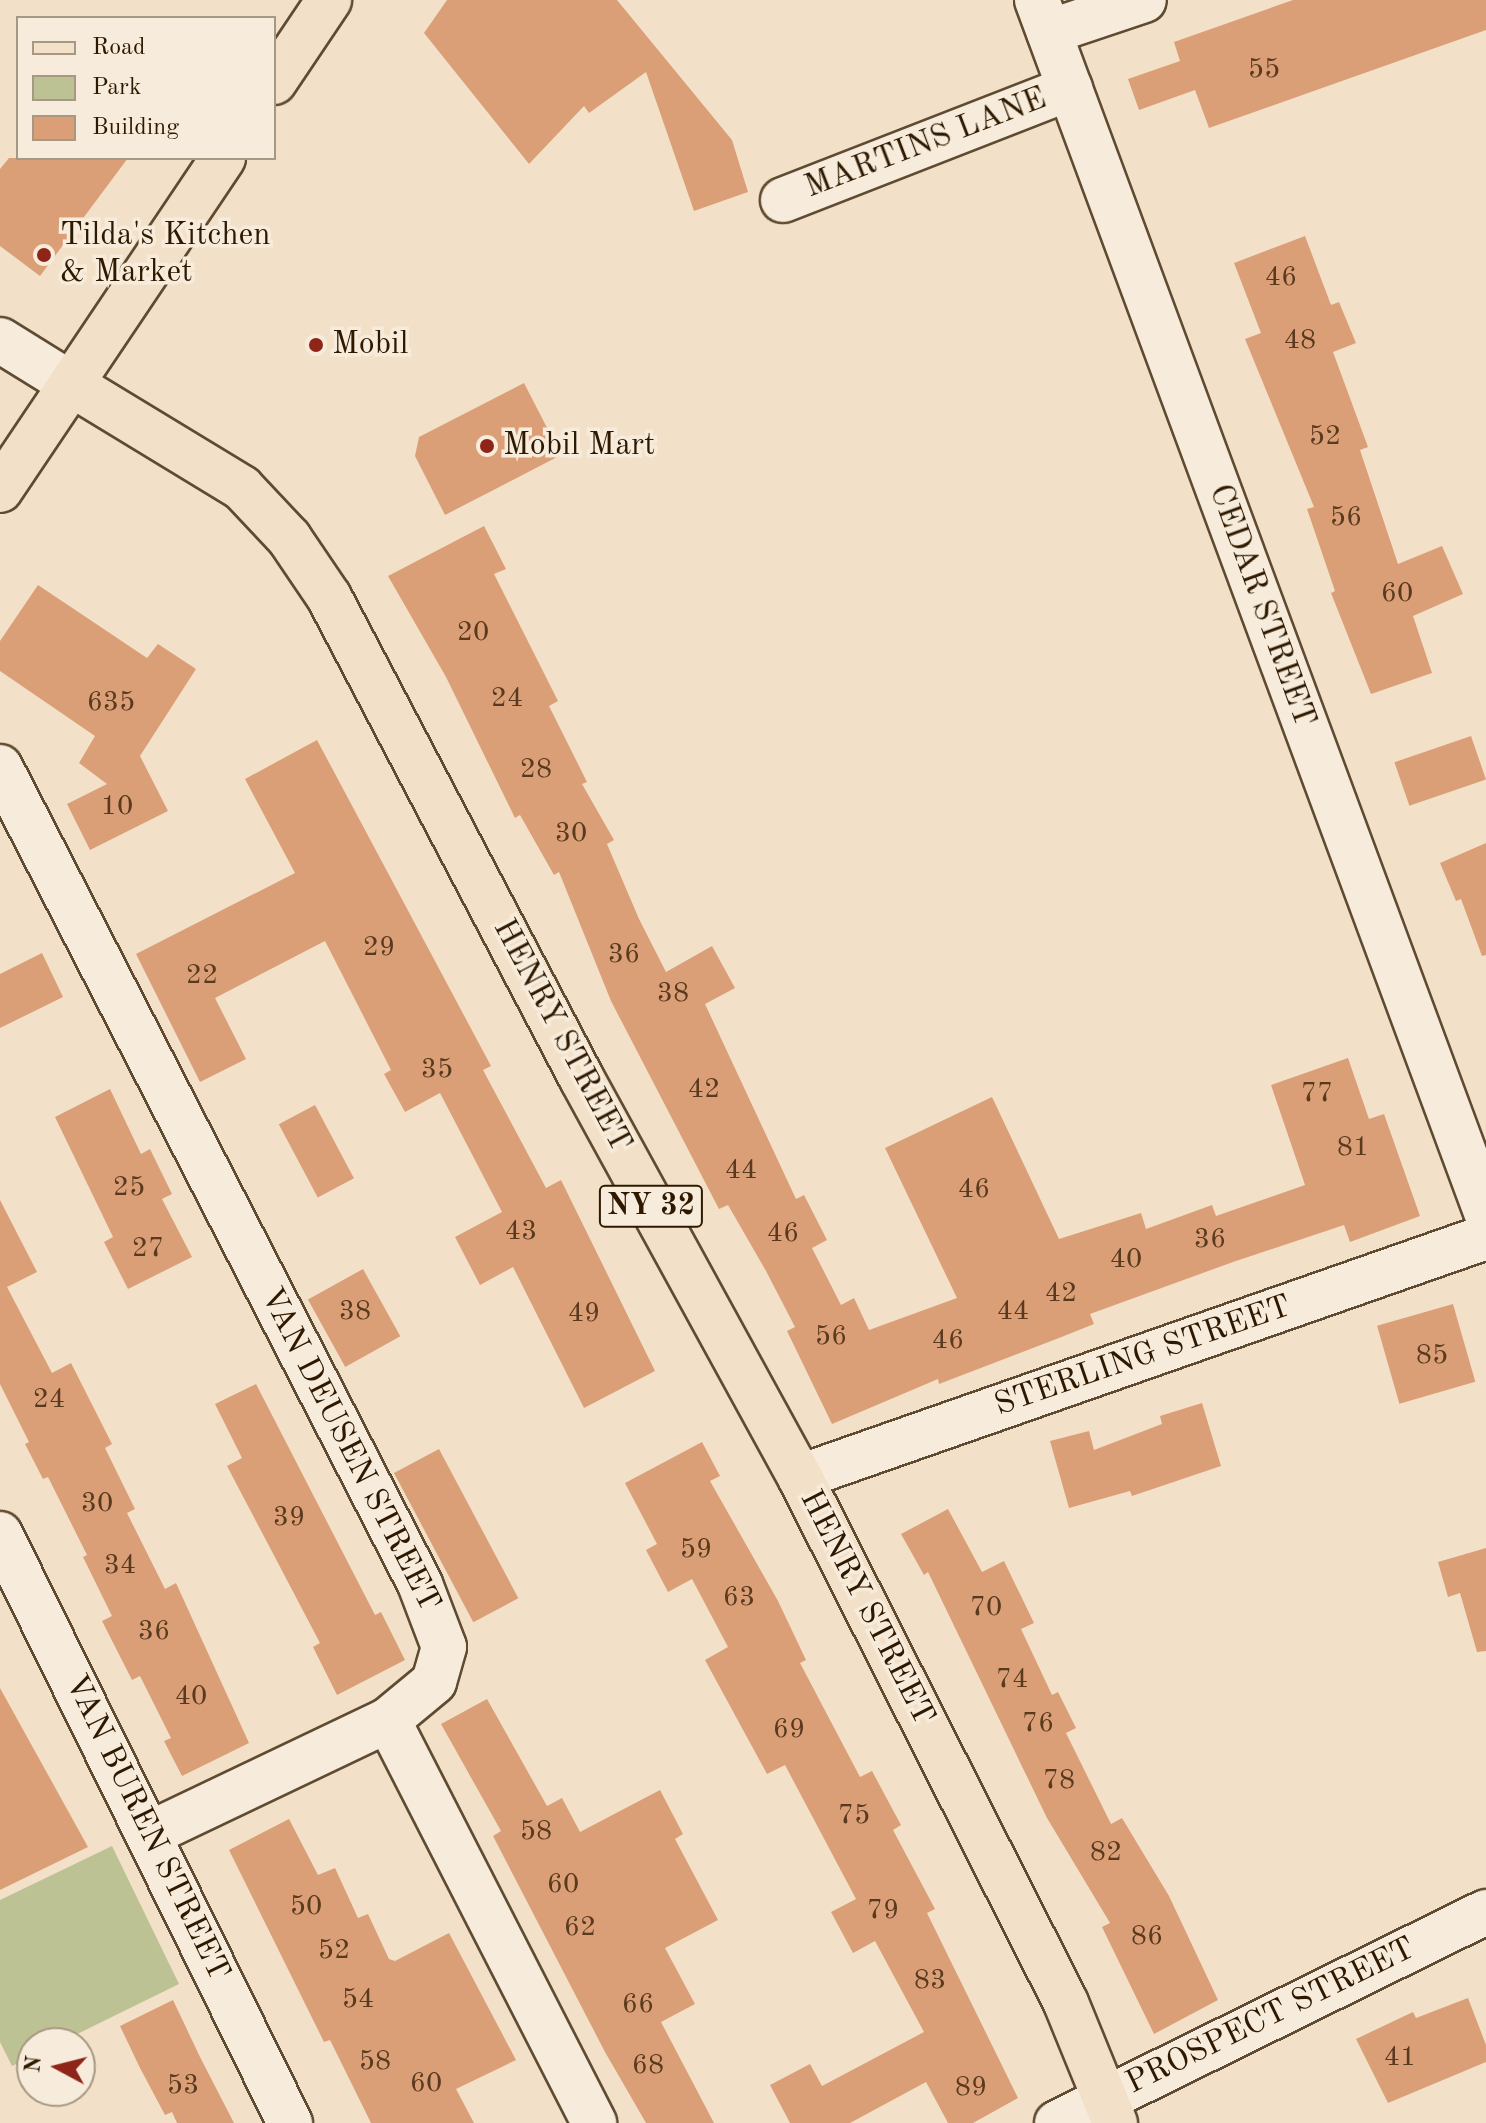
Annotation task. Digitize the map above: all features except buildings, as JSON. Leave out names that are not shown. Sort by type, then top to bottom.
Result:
[{"type":"main road","points":[[276,79],[329,0]]},
{"type":"main road","points":[[0,490],[222,160]]},
{"type":"main road","name":"HENRY STREET","points":[[71,384],[242,488],[289,538],[321,585],[800,1477],[1066,2003],[1110,2110]]},
{"type":"street","points":[[1043,16],[1144,0]]},
{"type":"street","name":"CEDAR STREET","points":[[1043,16],[1486,1212]]},
{"type":"street","name":"MARTINS LANE","points":[[783,200],[1070,88]]},
{"type":"street","points":[[0,340],[71,384]]},
{"type":"street","name":"VAN DEUSEN STREET","points":[[0,767],[420,1584],[444,1647],[434,1682],[388,1720],[149,1834]]},
{"type":"street","name":"STERLING STREET","points":[[800,1477],[1486,1237]]},
{"type":"street","name":"VAN BUREN STREET","points":[[0,1534],[290,2123]]},
{"type":"street","points":[[388,1720],[594,2123]]},
{"type":"street","name":"PROSPECT STREET","points":[[1057,2123],[1110,2110],[1486,1912]]},
{"type":"green space","points":[[112,1846],[179,1984],[92,2027],[16,2027],[16,2064],[12,2066],[0,2042],[0,1900]]},
{"type":"place","name":"Tilda's Kitchen & Market","points":[[44,255]]},
{"type":"place","name":"Mobil","points":[[316,345]]},
{"type":"place","name":"Mobil Mart","points":[[487,446]]}]
